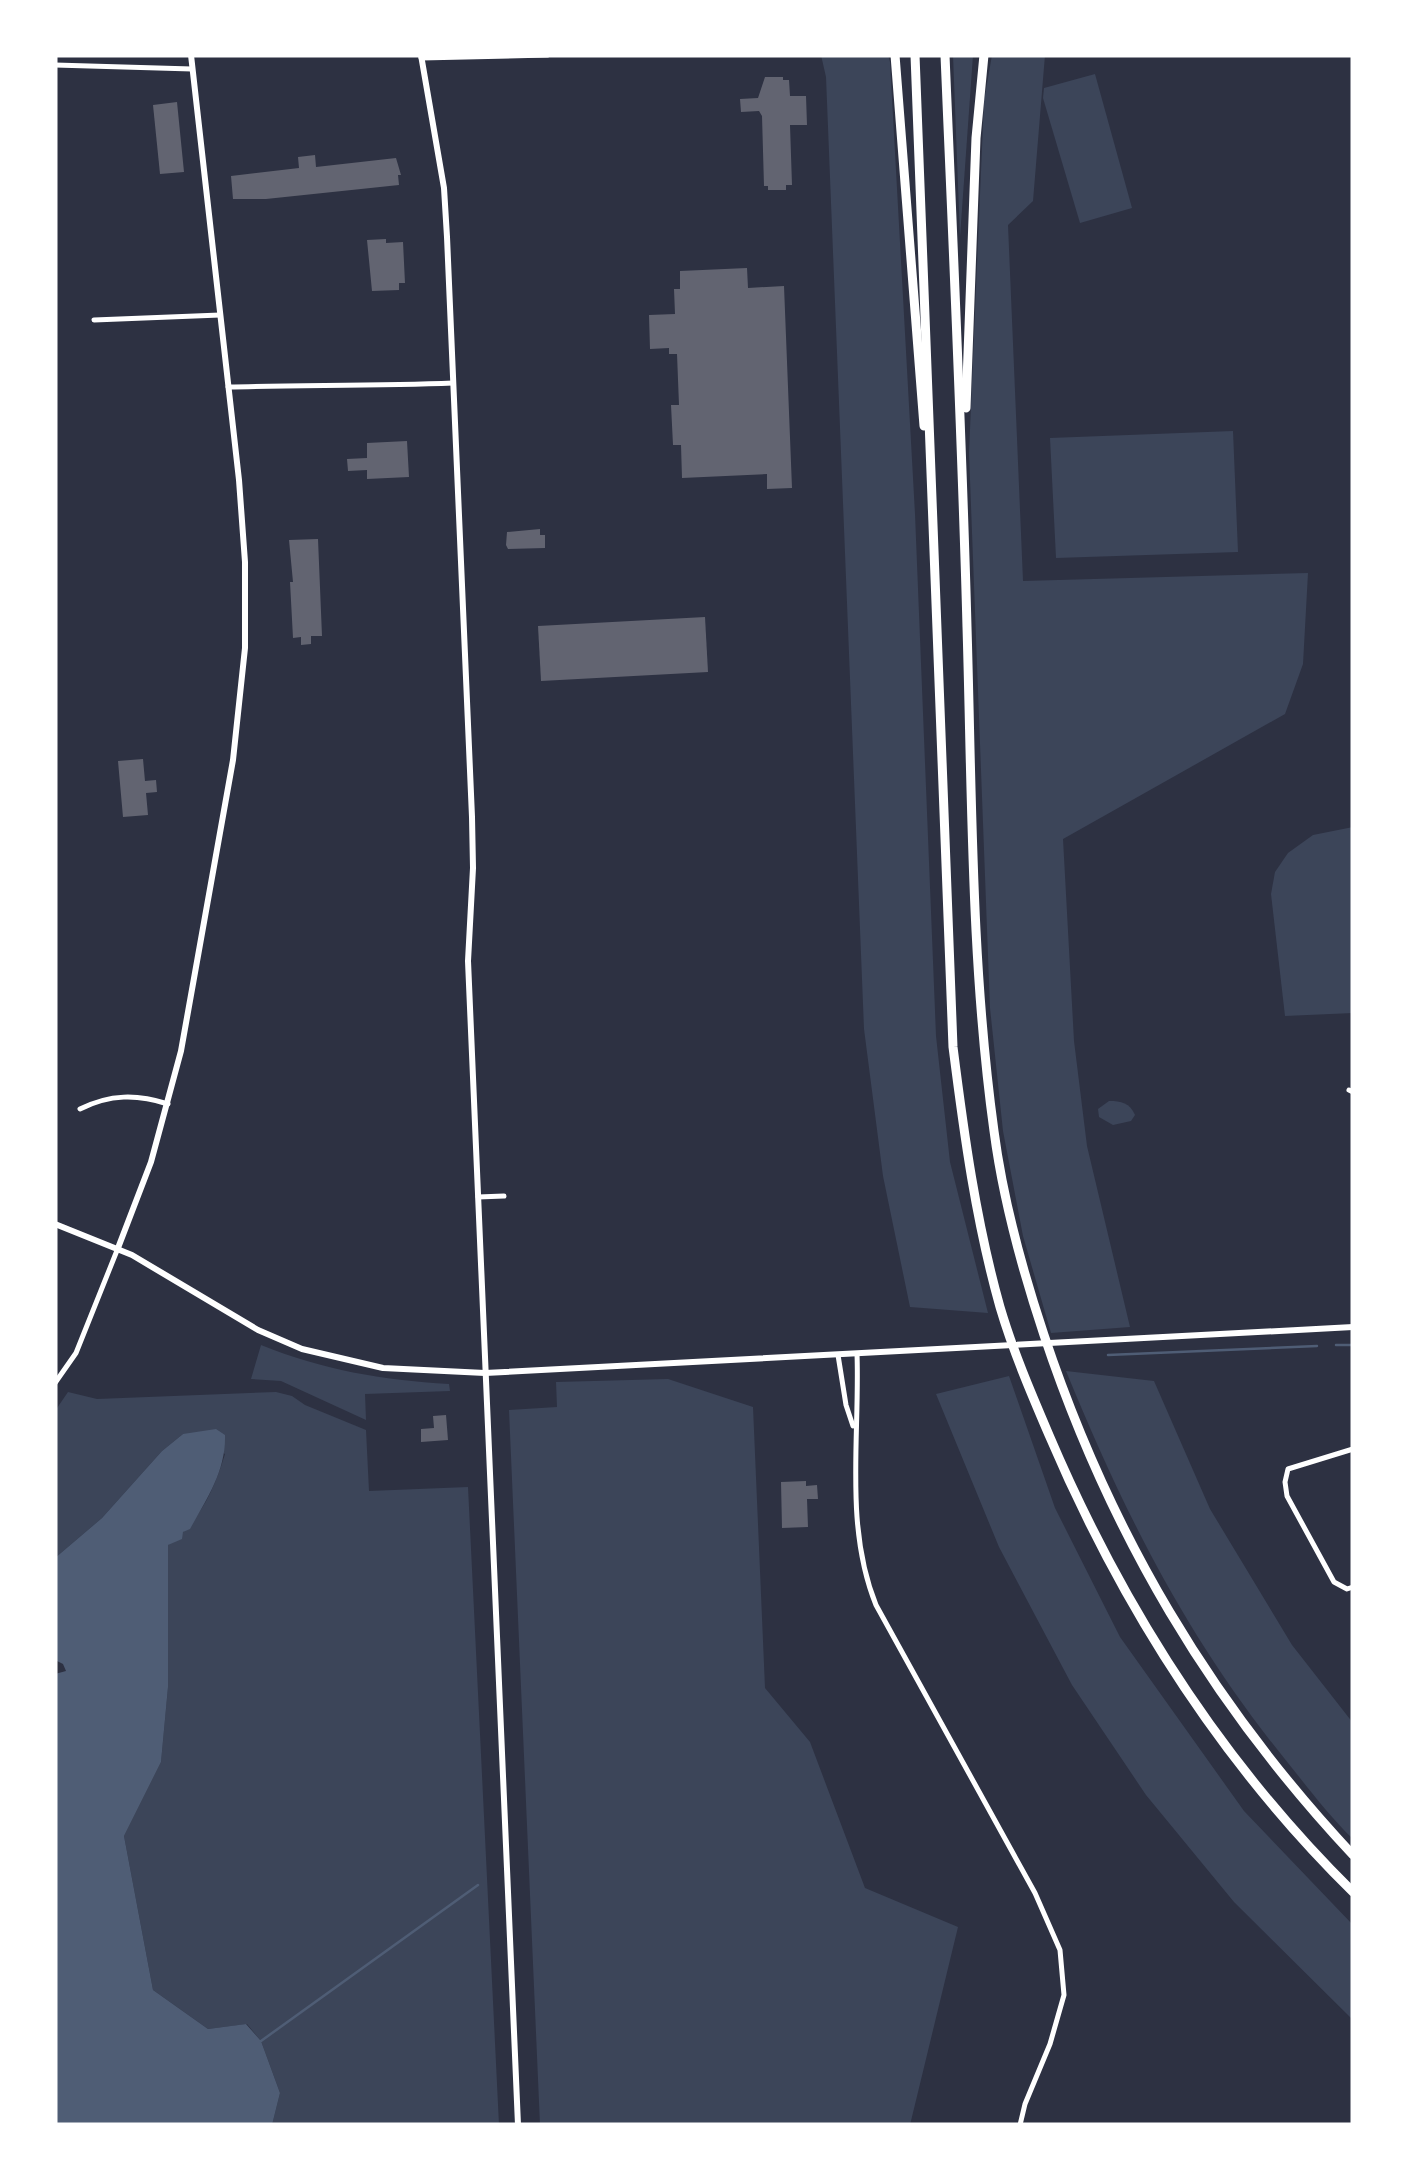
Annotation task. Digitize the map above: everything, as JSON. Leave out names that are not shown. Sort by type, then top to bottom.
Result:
[{"type":"highway","points":[[896,55],[936,590]]},
{"type":"highway","points":[[915,55],[953,1047],[966,1149],[1000,1308],[1025,1379],[1081,1511],[1159,1650],[1248,1778],[1353,1892]]},
{"type":"highway","points":[[945,55],[964,500],[974,889],[994,1135],[1015,1237],[1057,1373],[1107,1500],[1152,1586],[1231,1709],[1353,1855]]},
{"type":"highway","points":[[964,500],[976,138],[984,55]]},
{"type":"main road","points":[[118,1248],[152,1162],[188,1012],[242,696],[246,632],[245,562],[192,55]]},
{"type":"main road","points":[[421,56],[444,188],[474,868],[468,961],[518,2125]]},
{"type":"main road","points":[[55,1224],[118,1248],[258,1330],[302,1349],[382,1368],[484,1373],[1353,1327]]},
{"type":"street","points":[[421,56],[548,55]]},
{"type":"street","points":[[55,66],[193,69]]},
{"type":"street","points":[[94,320],[220,314]]},
{"type":"street","points":[[228,387],[453,383]]},
{"type":"street","points":[[80,1109],[115,1096],[168,1104]]},
{"type":"street","points":[[478,1197],[504,1196]]},
{"type":"street","points":[[55,1383],[76,1353],[118,1248]]},
{"type":"street","points":[[857,1354],[854,1429],[860,1547],[871,1593],[1035,1894],[1060,1950],[1064,1995],[1020,2125]]},
{"type":"street","points":[[838,1355],[854,1429]]},
{"type":"street","points":[[1350,1588],[1334,1582],[1287,1496],[1288,1469],[1353,1449]]},
{"type":"shaded area","points":[[821,55],[888,55],[890,62],[915,514],[936,1036],[950,1162],[988,1313],[910,1307],[883,1176],[864,1029],[826,77]]},
{"type":"shaded area","points":[[953,55],[973,55],[960,237]]},
{"type":"shaded area","points":[[992,55],[1045,55],[1033,201],[1008,225],[1023,581],[1308,573],[1303,664],[1285,714],[1063,839],[1074,1041],[1087,1146],[1130,1327],[1051,1333],[1023,1236],[1003,1131],[990,1008],[969,453],[984,101]]},
{"type":"shaded area","points":[[1095,74],[1132,208],[1080,223],[1043,98],[1044,88]]},
{"type":"shaded area","points":[[1233,431],[1238,552],[1056,558],[1050,438]]},
{"type":"shaded area","points":[[1353,827],[1353,1013],[1285,1016],[1271,894],[1275,872],[1288,853],[1313,835]]},
{"type":"shaded area","points":[[1109,1101],[1131,1108],[1135,1115],[1131,1121],[1113,1125],[1099,1117],[1098,1109]]},
{"type":"shaded area","points":[[261,1345],[353,1372],[449,1384],[450,1391],[365,1394],[366,1420],[281,1381],[251,1379]]},
{"type":"shaded area","points":[[1066,1371],[1154,1381],[1210,1509],[1292,1645],[1353,1723],[1353,1839],[1252,1717],[1190,1623],[1136,1527]]},
{"type":"shaded area","points":[[1009,1376],[1055,1508],[1120,1637],[1244,1811],[1353,1925],[1353,2020],[1234,1902],[1146,1795],[1072,1685],[999,1547],[936,1394]]},
{"type":"shaded area","points":[[668,1379],[753,1407],[765,1688],[810,1742],[865,1888],[958,1927],[910,2125],[540,2125],[509,1410],[557,1407],[556,1382]]},
{"type":"shaded area","points":[[68,1392],[97,1399],[276,1392],[366,1430],[369,1491],[468,1487],[499,2125],[272,2125],[280,2093],[261,2041],[247,2024],[208,2029],[153,1990],[124,1836],[161,1762],[168,1687],[168,1545],[204,1505],[225,1454],[183,1434],[162,1451],[102,1518],[55,1558],[55,1411]]},
{"type":"shaded area","points":[[216,1429],[225,1435],[214,1484],[190,1529],[183,1532],[182,1539],[168,1545],[168,1687],[161,1762],[124,1836],[153,1990],[208,2029],[246,2024],[261,2041],[280,2093],[272,2125],[55,2125],[55,1674],[66,1671],[55,1660],[55,1558],[102,1518],[162,1451],[183,1434]]},
{"type":"building","points":[[765,77],[783,77],[789,80],[790,96],[806,96],[807,125],[790,125],[792,185],[786,185],[786,190],[768,190],[764,186],[762,116],[759,111],[741,112],[740,99],[758,98]]},
{"type":"building","points":[[177,102],[184,172],[160,174],[153,105]]},
{"type":"building","points":[[315,155],[316,167],[396,158],[401,175],[399,185],[233,199],[231,176],[299,168],[298,157]]},
{"type":"building","points":[[386,239],[386,243],[403,242],[405,283],[399,283],[399,290],[372,291],[367,240]]},
{"type":"building","points":[[747,268],[748,288],[784,286],[792,488],[767,489],[767,474],[682,478],[681,445],[673,445],[671,405],[679,405],[677,354],[669,354],[669,348],[650,349],[649,315],[675,314],[674,289],[680,289],[680,271]]},
{"type":"building","points":[[407,441],[409,477],[367,479],[367,470],[348,471],[347,459],[367,458],[367,443]]},
{"type":"building","points":[[540,529],[540,535],[545,535],[545,548],[508,549],[507,532]]},
{"type":"building","points":[[318,539],[322,636],[311,636],[311,644],[301,645],[301,637],[293,638],[289,540]]},
{"type":"building","points":[[705,617],[708,672],[541,681],[538,626]]},
{"type":"building","points":[[143,759],[145,781],[156,780],[157,792],[146,793],[148,815],[123,817],[118,761]]},
{"type":"building","points":[[446,1415],[448,1440],[421,1442],[421,1429],[434,1428],[433,1416]]},
{"type":"building","points":[[806,1481],[806,1486],[817,1485],[818,1499],[807,1499],[808,1527],[782,1528],[781,1482]]},
{"type":"waterway","points":[[1336,1345],[1353,1345]]},
{"type":"waterway","points":[[1108,1355],[1317,1346]]},
{"type":"waterway","points":[[261,2041],[478,1885]]}]
